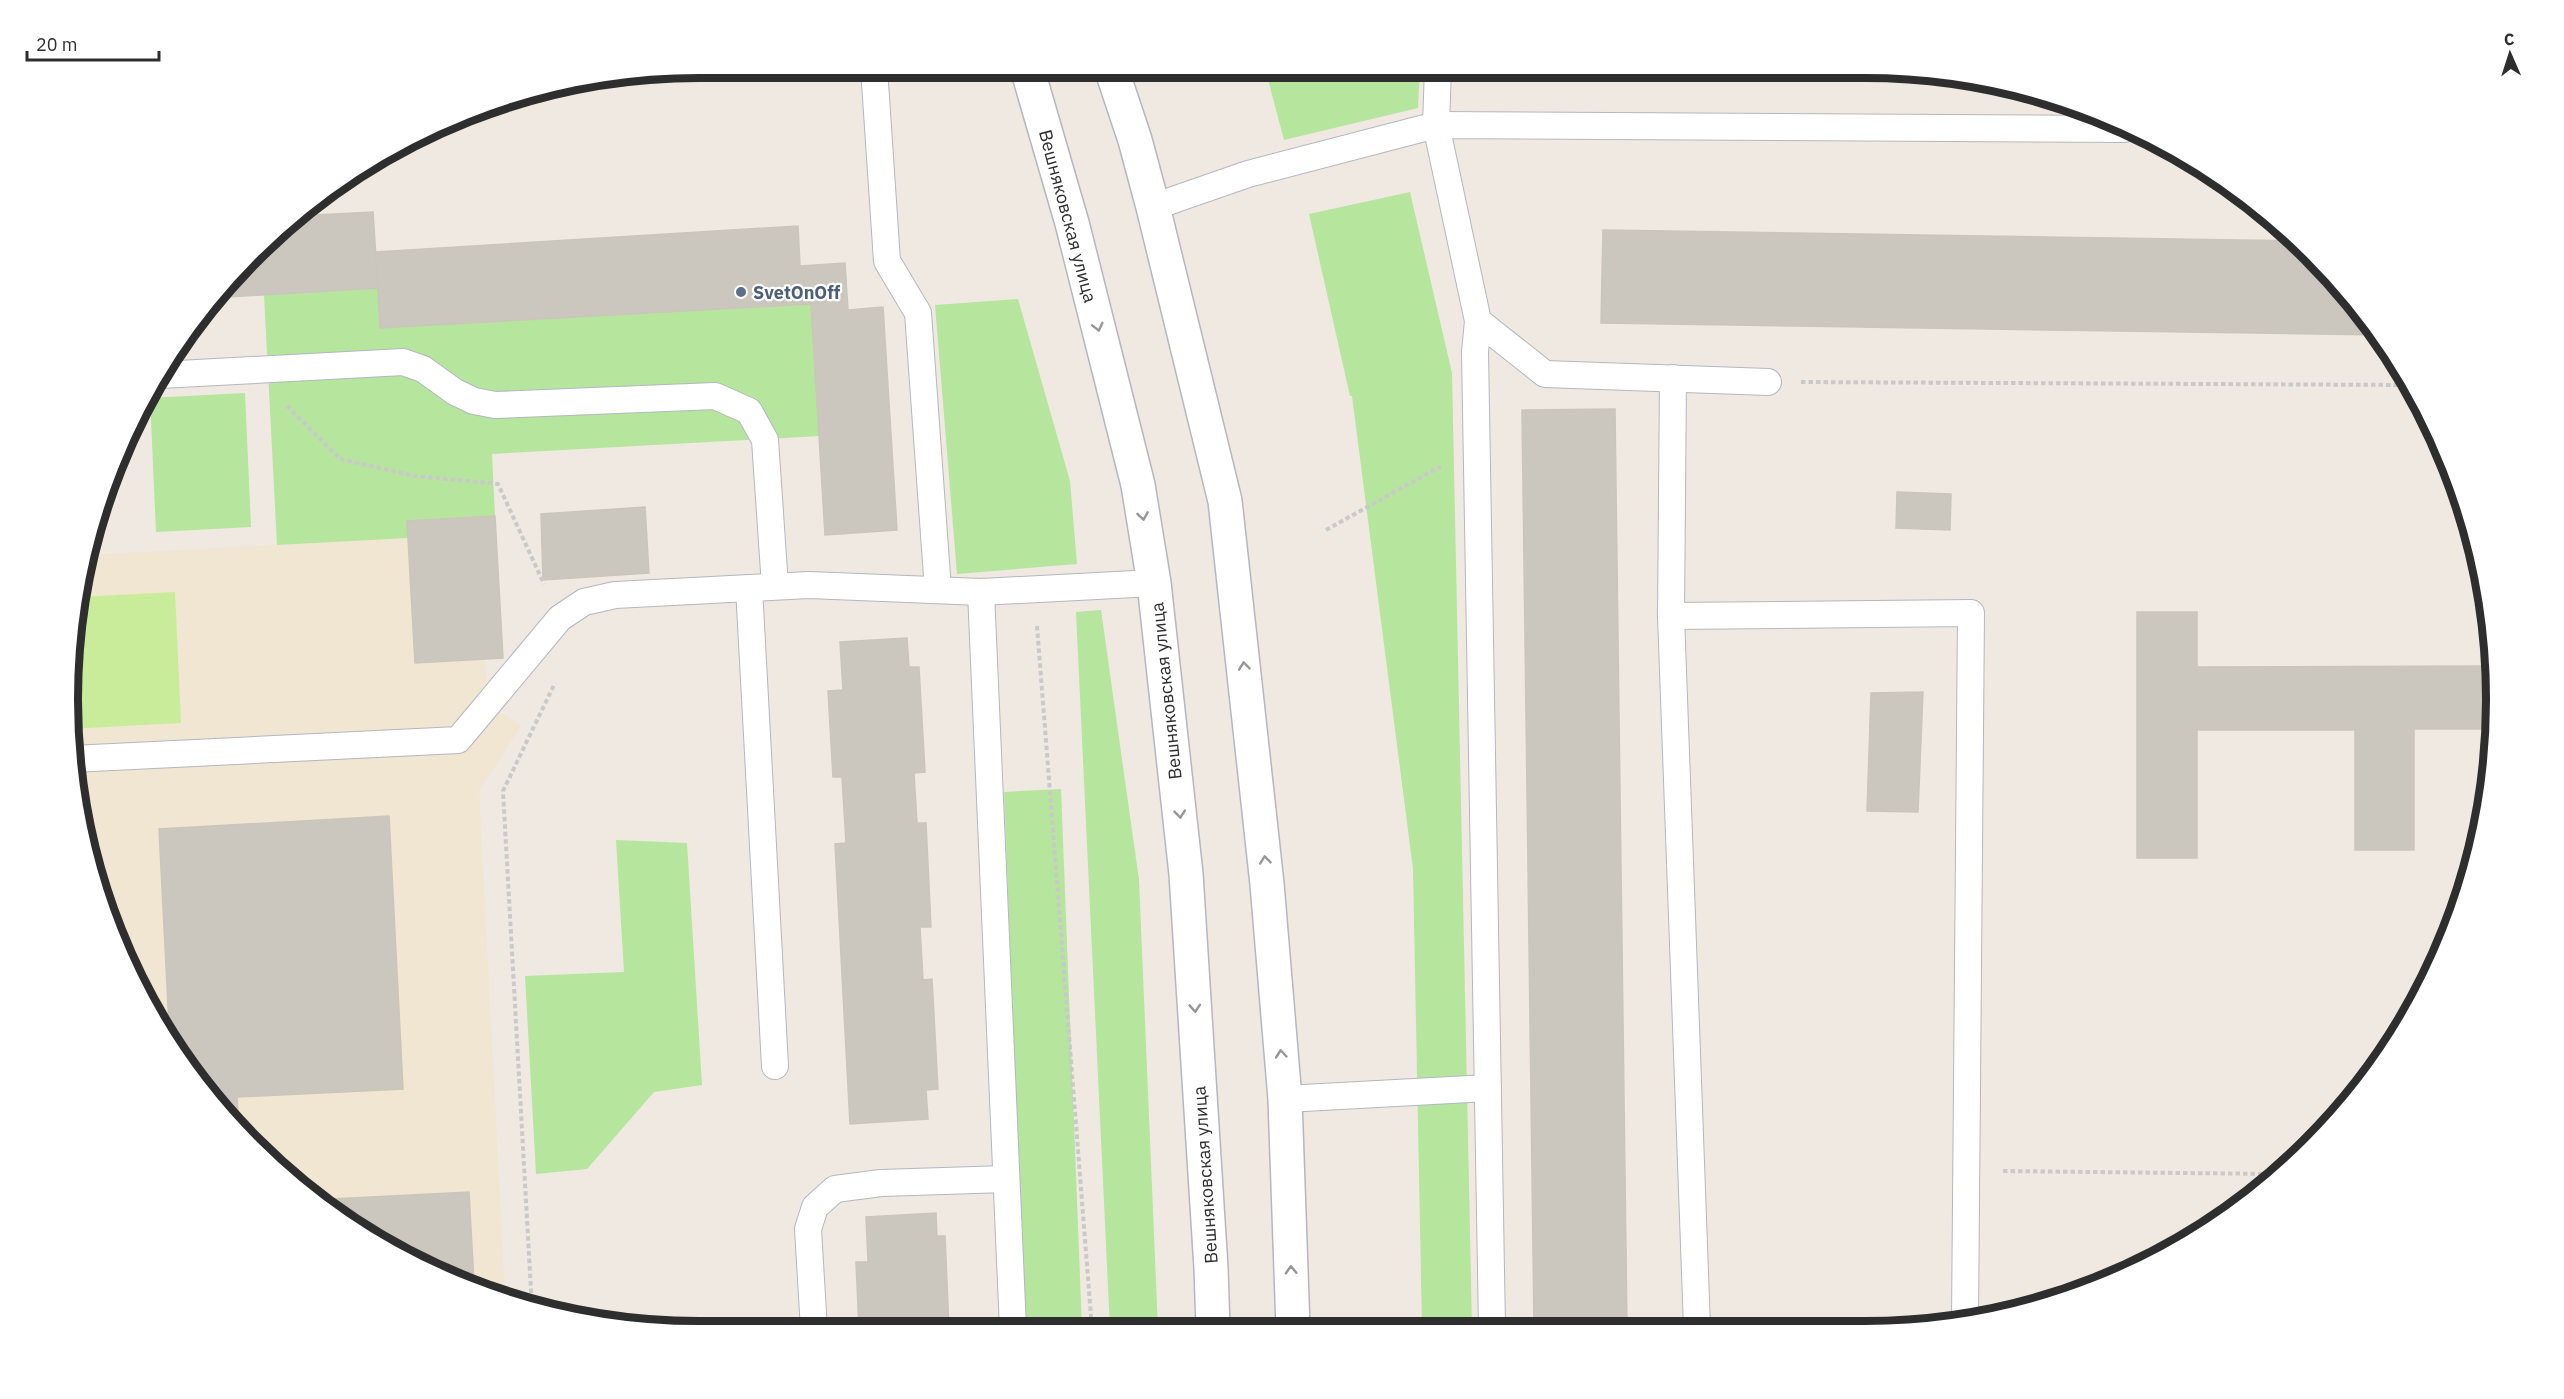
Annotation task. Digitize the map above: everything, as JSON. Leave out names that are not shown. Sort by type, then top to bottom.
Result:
[{"type":"main road","name":"Вешняковская улица","points":[[1030,78],[1072,223],[1138,485],[1154,583],[1186,874],[1211,1268],[1212,1321]]},
{"type":"main road","points":[[1114,78],[1135,140],[1153,207],[1226,501],[1268,884],[1285,1099],[1293,1321]]},
{"type":"lane","points":[[875,78],[887,261],[918,313],[938,590]]},
{"type":"lane","points":[[1438,78],[1436,125],[1478,321],[1475,352],[1476,446],[1492,1321]]},
{"type":"lane","points":[[1153,207],[1248,174],[1436,125],[2111,129]]},
{"type":"lane","points":[[1478,321],[1545,374],[1768,382]]},
{"type":"lane","points":[[170,374],[403,362],[423,369],[455,392],[474,401],[495,405],[715,396],[748,411],[765,440],[775,586]]},
{"type":"lane","points":[[1673,378],[1671,616],[1696,1321]]},
{"type":"lane","points":[[81,759],[458,740],[560,618],[584,602],[615,595],[809,585],[981,592],[1154,583]]},
{"type":"lane","points":[[749,588],[775,1066]]},
{"type":"lane","points":[[981,592],[1013,1321]]},
{"type":"lane","points":[[1671,616],[1971,613],[1965,1313]]},
{"type":"lane","points":[[1285,1099],[1488,1088]]},
{"type":"lane","points":[[813,1321],[808,1229],[815,1207],[835,1189],[881,1183],[1006,1179]]},
{"type":"path","points":[[251,370],[340,459],[415,476],[498,484],[560,618]]},
{"type":"path","points":[[1768,382],[2400,385]]},
{"type":"path","points":[[1326,530],[1476,446]]},
{"type":"path","points":[[1034,589],[1091,1321]]},
{"type":"path","points":[[531,1298],[503,791],[558,677]]},
{"type":"path","points":[[1966,1171],[2266,1174]]},
{"type":"shaded area","points":[[408,538],[415,662],[485,659],[488,704],[521,726],[479,791],[505,1289],[425,1257],[389,1238],[321,1193],[260,1139],[232,1109],[206,1078],[161,1010],[125,937],[111,899],[99,860],[83,781],[79,740],[79,659],[83,618],[95,555]]},
{"type":"green space","points":[[1268,78],[1420,78],[1418,108],[1284,140]]},
{"type":"green space","points":[[1410,192],[1452,373],[1472,1321],[1422,1321],[1413,869],[1352,396],[1350,396],[1309,214]]},
{"type":"green space","points":[[378,288],[381,328],[811,304],[819,436],[492,454],[495,516],[407,522],[408,538],[277,545],[264,295]]},
{"type":"green space","points":[[1018,299],[1070,481],[1077,564],[957,574],[935,305]]},
{"type":"green space","points":[[245,393],[251,527],[156,532],[150,409],[156,398]]},
{"type":"green space","points":[[175,592],[181,723],[79,728],[79,659],[87,597]]},
{"type":"green space","points":[[1101,610],[1139,880],[1158,1321],[1110,1321],[1076,612]]},
{"type":"green space","points":[[1061,789],[1082,1321],[1025,1321],[1004,792]]},
{"type":"green space","points":[[616,840],[687,843],[702,1085],[654,1092],[587,1169],[536,1174],[525,976],[624,972]]},
{"type":"building","points":[[373,212],[378,288],[226,297],[260,260],[310,215]]},
{"type":"building","points":[[798,226],[800,266],[845,263],[848,310],[883,307],[897,530],[825,535],[811,304],[380,328],[376,252]]},
{"type":"building","points":[[1603,230],[2283,241],[2332,290],[2368,335],[1601,323]]},
{"type":"building","points":[[1615,409],[1627,1321],[1534,1321],[1522,410]]},
{"type":"building","points":[[1897,492],[1951,494],[1950,530],[1896,528]]},
{"type":"building","points":[[645,507],[649,573],[543,580],[541,514]]},
{"type":"building","points":[[495,516],[503,658],[415,663],[407,521]]},
{"type":"building","points":[[2137,612],[2197,612],[2197,667],[2485,666],[2485,729],[2414,729],[2414,850],[2355,850],[2355,730],[2197,730],[2197,858],[2137,858]]},
{"type":"building","points":[[907,638],[909,667],[919,667],[925,772],[914,773],[917,823],[926,823],[931,927],[920,927],[923,980],[932,979],[938,1089],[926,1090],[928,1119],[850,1124],[835,844],[846,843],[842,777],[833,777],[828,691],[843,690],[840,642]]},
{"type":"building","points":[[1923,692],[1918,812],[1867,811],[1871,693]]},
{"type":"building","points":[[389,816],[403,1089],[237,1097],[238,1116],[206,1078],[169,1023],[159,829]]},
{"type":"building","points":[[469,1192],[474,1278],[389,1238],[330,1199]]},
{"type":"building","points":[[936,1213],[937,1236],[945,1236],[949,1321],[859,1321],[856,1262],[868,1262],[866,1217]]},
{"type":"place","name":"SvetOnOff","points":[[741,292]]}]
